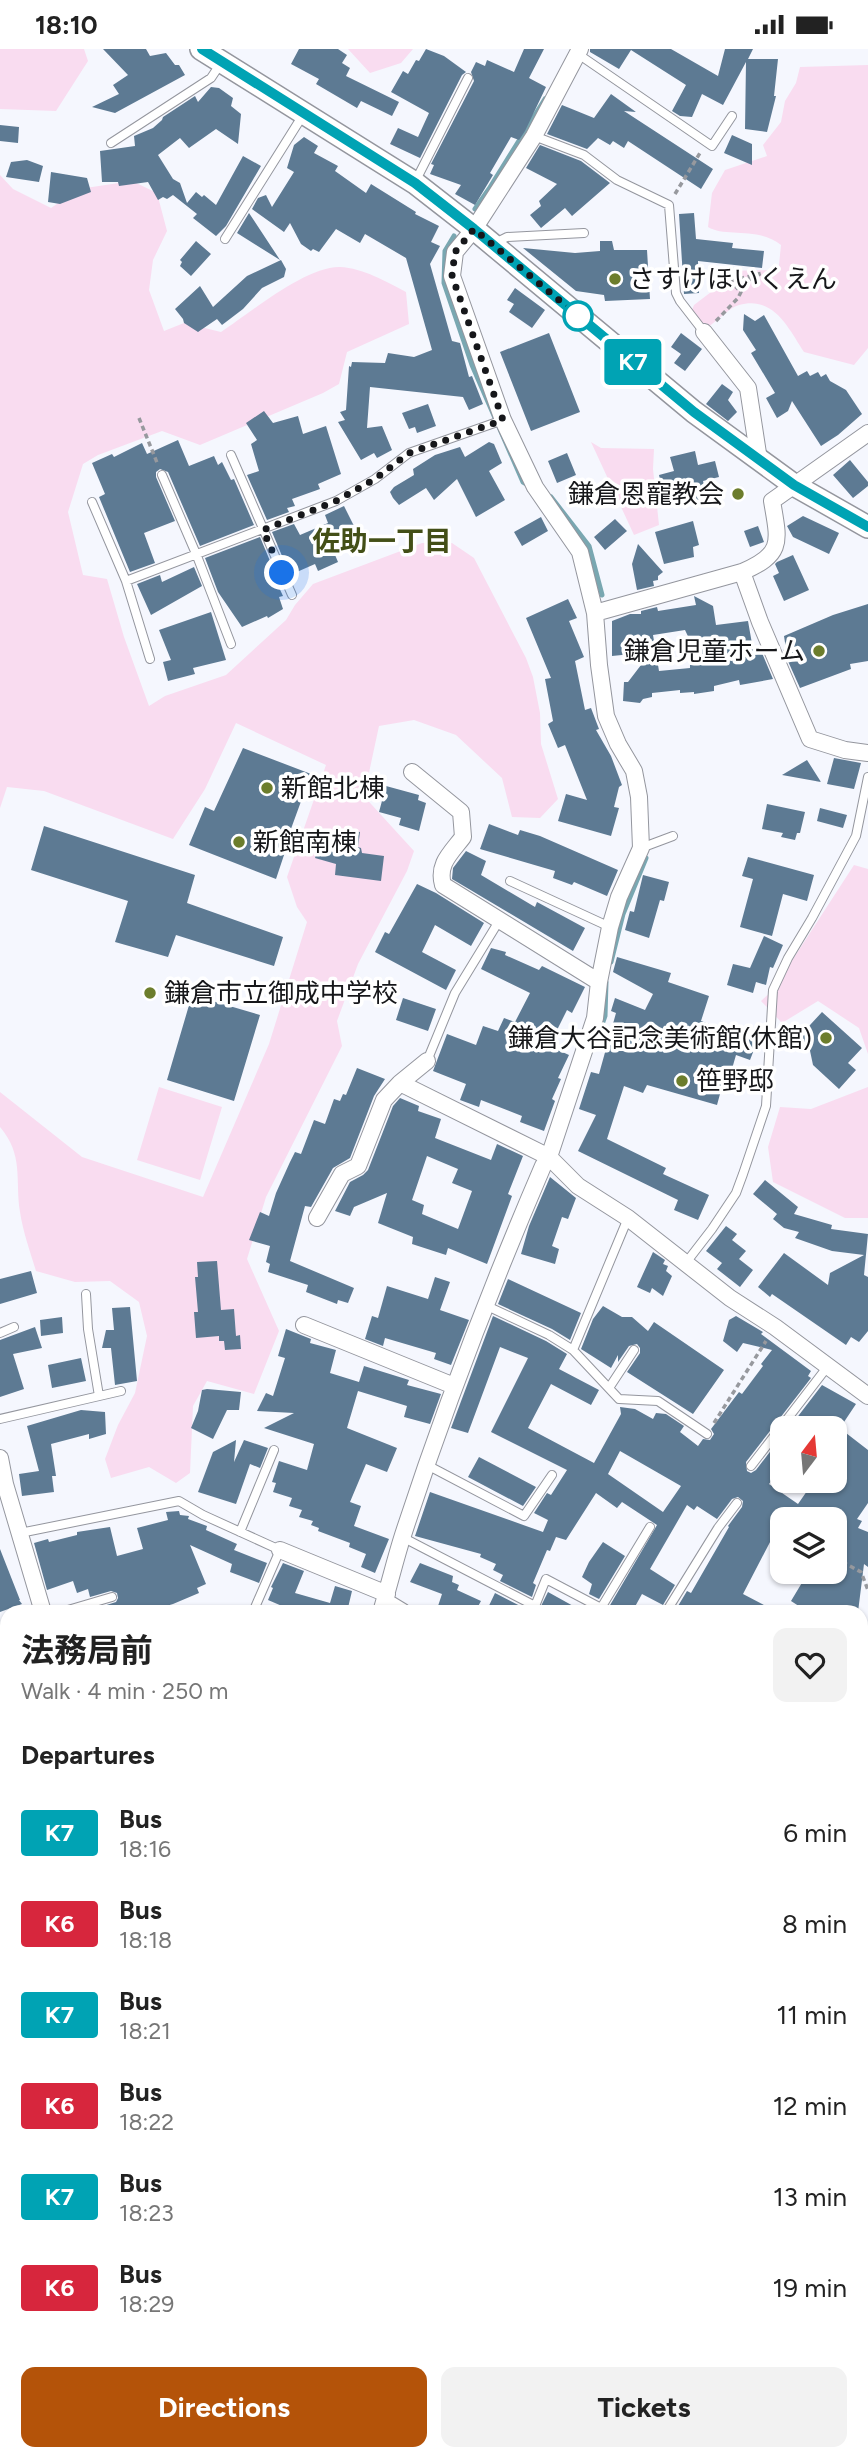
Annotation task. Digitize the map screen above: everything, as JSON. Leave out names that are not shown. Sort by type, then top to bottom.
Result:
[{"type":"street","points":[[201,49],[223,55],[304,112],[415,183],[493,244],[694,412],[794,485],[868,527]]},
{"type":"street","points":[[280,1549],[384,1602],[402,1537],[454,1386],[485,1305],[549,1157],[595,1017],[610,927],[619,897],[641,848],[639,797],[634,771],[606,716],[598,665],[595,613],[580,552],[536,487],[503,420],[452,276],[455,252],[474,229],[534,136],[579,51]]},
{"type":"street","points":[[704,332],[748,388],[759,460]]},
{"type":"street","points":[[595,613],[742,572],[765,562],[778,538],[772,501],[868,433]]},
{"type":"street","points":[[742,572],[760,622],[810,739],[845,750],[868,753]]},
{"type":"street","points":[[412,772],[461,812],[463,837],[439,874],[443,885],[599,982]]},
{"type":"street","points":[[317,1218],[342,1174],[358,1166],[384,1100],[427,1061]]},
{"type":"street","points":[[400,1083],[549,1157],[578,1186],[628,1218],[685,1264],[868,1395]]},
{"type":"street","points":[[304,1325],[454,1386]]},
{"type":"street","points":[[0,1458],[2,1485],[20,1533],[41,1605]]},
{"type":"lane","points":[[579,51],[712,146],[732,116]]},
{"type":"lane","points":[[111,143],[211,78],[223,55]]},
{"type":"lane","points":[[415,183],[468,78]]},
{"type":"lane","points":[[225,239],[304,112]]},
{"type":"lane","points":[[534,136],[584,155],[617,180],[669,205],[676,293],[704,332]]},
{"type":"lane","points":[[493,244],[507,237],[584,233]]},
{"type":"lane","points":[[126,581],[336,501],[375,479],[409,453],[503,420]]},
{"type":"lane","points":[[231,455],[292,595]]},
{"type":"lane","points":[[162,475],[231,644]]},
{"type":"lane","points":[[92,502],[126,581],[150,659]]},
{"type":"lane","points":[[685,1264],[712,1229],[740,1184],[766,1106],[773,990],[788,958],[863,825],[868,777]]},
{"type":"lane","points":[[641,848],[673,836]]},
{"type":"lane","points":[[510,881],[610,927]]},
{"type":"lane","points":[[427,1061],[455,993],[499,921]]},
{"type":"lane","points":[[573,1350],[628,1218]]},
{"type":"lane","points":[[86,1294],[88,1329],[99,1396]]},
{"type":"lane","points":[[485,1305],[549,1335],[573,1350],[619,1399],[658,1401],[707,1434]]},
{"type":"lane","points":[[0,1333],[14,1327]]},
{"type":"lane","points":[[609,1388],[634,1350]]},
{"type":"lane","points":[[751,1466],[828,1366]]},
{"type":"lane","points":[[0,1419],[121,1391]]},
{"type":"lane","points":[[240,1532],[274,1450]]},
{"type":"lane","points":[[427,1465],[524,1516],[552,1475]]},
{"type":"lane","points":[[20,1533],[179,1501],[203,1515],[280,1549],[256,1605]]},
{"type":"lane","points":[[670,1605],[718,1528],[737,1503]]},
{"type":"lane","points":[[603,1605],[650,1527]]},
{"type":"lane","points":[[402,1537],[527,1605]]},
{"type":"lane","points":[[536,1605],[547,1579],[595,1605]]},
{"type":"lane","points":[[85,1605],[112,1597]]},
{"type":"path","points":[[669,205],[706,142]]},
{"type":"path","points":[[704,332],[738,298],[741,292],[736,287],[762,273],[730,281],[734,268]]},
{"type":"path","points":[[139,418],[162,475]]},
{"type":"path","points":[[707,1434],[775,1327]]},
{"type":"path","points":[[847,1564],[861,1572],[868,1590]]},
{"type":"shaded area","points":[[0,49],[84,49],[88,61],[56,111],[0,109]]},
{"type":"shaded area","points":[[348,49],[413,49],[401,63],[370,73]]},
{"type":"shaded area","points":[[868,65],[868,348],[854,365],[804,352],[779,316],[771,309],[751,303],[735,307],[708,327],[703,327],[692,310],[694,305],[715,289],[712,271],[775,270],[779,265],[781,245],[772,239],[708,227],[712,193],[725,170],[767,156],[763,145],[781,122],[785,101],[796,83],[800,67]]},
{"type":"shaded area","points":[[0,175],[13,189],[51,208],[79,189],[132,181],[157,193],[167,231],[153,260],[149,290],[164,331],[184,323],[221,332],[295,282],[326,269],[340,267],[357,270],[406,292],[409,324],[347,352],[339,384],[323,393],[200,445],[162,431],[98,455],[83,464],[68,512],[83,575],[107,579],[149,706],[165,696],[226,675],[286,620],[313,584],[422,543],[452,543],[474,558],[526,658],[540,713],[541,744],[558,799],[540,818],[512,817],[502,778],[456,735],[414,720],[379,726],[367,782],[361,793],[414,851],[407,871],[358,964],[337,1021],[342,1046],[266,1197],[247,1259],[279,1331],[254,1394],[207,1381],[193,1406],[190,1473],[176,1483],[149,1467],[111,1478],[105,1459],[118,1425],[135,1393],[147,1336],[139,1302],[110,1281],[75,1282],[36,1271],[21,1219],[16,1158],[8,1137],[0,1127],[0,1092],[82,1157],[203,1197],[269,1044],[307,922],[297,907],[287,877],[326,765],[236,723],[205,789],[173,839],[44,791],[7,787],[0,808]]},
{"type":"shaded area","points":[[591,442],[601,448],[654,449],[653,469],[659,525],[634,535]]},
{"type":"shaded area","points":[[854,865],[868,869],[868,1054],[859,1028],[818,1001],[782,1023],[761,1001],[773,990]]},
{"type":"shaded area","points":[[159,1087],[222,1107],[200,1180],[137,1160]]},
{"type":"shaded area","points":[[868,1087],[868,1218],[845,1218],[773,1182],[768,1147],[780,1107],[811,1109]]},
{"type":"building","points":[[103,49],[146,49],[150,56],[166,53],[185,75],[115,113],[92,107],[119,94],[113,85],[128,75]]},
{"type":"building","points":[[299,49],[338,49],[347,55],[342,63],[350,68],[346,76],[399,102],[392,116],[361,101],[357,108],[316,84],[319,79],[291,64]]},
{"type":"building","points":[[426,49],[444,56],[466,72],[462,75],[420,158],[390,144],[398,128],[418,137],[429,113],[391,92],[403,71],[408,74]]},
{"type":"building","points":[[524,49],[544,49],[529,78],[546,87],[525,131],[519,140],[511,137],[475,205],[455,194],[461,185],[430,174],[434,165],[431,164],[474,81],[471,72],[476,62],[485,66],[487,60],[514,72]]},
{"type":"building","points":[[590,49],[671,49],[718,76],[725,49],[753,49],[748,59],[778,59],[776,96],[767,132],[745,129],[746,62],[723,105],[702,94],[692,117],[680,116],[672,111],[686,85],[631,50],[619,69],[590,52]]},
{"type":"building","points":[[211,87],[219,88],[233,98],[231,106],[241,114],[238,144],[216,129],[189,148],[180,138],[158,155],[173,179],[180,183],[187,203],[196,192],[216,205],[243,156],[261,166],[226,226],[216,236],[193,218],[197,214],[173,195],[158,200],[148,182],[119,186],[118,182],[102,182],[100,151],[135,146],[134,136],[153,128],[163,117],[195,96],[198,102]]},
{"type":"building","points":[[611,94],[636,112],[624,111],[713,169],[701,189],[628,141],[624,148],[613,141],[610,145],[598,138],[587,149],[547,134],[562,105],[594,118]]},
{"type":"building","points":[[0,125],[19,127],[18,143],[0,141]]},
{"type":"building","points":[[732,135],[752,144],[752,165],[724,153]]},
{"type":"building","points":[[304,137],[318,146],[314,153],[338,166],[335,171],[366,193],[371,184],[416,212],[415,214],[439,226],[431,242],[440,246],[430,264],[452,341],[460,343],[469,377],[472,376],[483,404],[469,410],[463,397],[370,387],[367,428],[382,426],[392,450],[377,458],[374,453],[361,460],[338,422],[345,420],[340,412],[346,410],[349,366],[351,367],[352,362],[385,363],[388,353],[414,357],[432,350],[406,258],[365,234],[360,243],[336,229],[319,252],[313,249],[311,251],[301,244],[290,223],[284,232],[252,209],[258,198],[266,195],[272,207],[294,172],[287,168],[294,145]]},
{"type":"building","points":[[540,145],[581,161],[610,183],[572,216],[565,208],[541,228],[530,215],[541,206],[539,201],[557,184],[526,168]]},
{"type":"building","points":[[27,160],[43,166],[39,182],[6,177],[11,162]]},
{"type":"building","points":[[51,172],[87,178],[91,192],[60,204],[48,202]]},
{"type":"building","points":[[249,213],[280,260],[237,233]]},
{"type":"building","points":[[694,213],[696,239],[733,243],[732,248],[764,251],[762,268],[698,261],[699,293],[684,294],[679,214]]},
{"type":"building","points":[[196,241],[211,254],[191,276],[180,266],[180,260]]},
{"type":"building","points":[[600,241],[612,241],[614,250],[647,250],[650,299],[605,301],[604,295],[576,291],[523,248],[575,253],[600,251]]},
{"type":"building","points":[[281,260],[286,269],[284,277],[262,288],[243,309],[222,325],[217,319],[198,332],[184,323],[175,309],[200,286],[213,307],[247,276]]},
{"type":"building","points":[[515,288],[545,310],[532,328],[509,312],[514,304],[507,300]]},
{"type":"building","points":[[744,314],[755,321],[764,315],[798,376],[807,371],[810,376],[818,372],[821,377],[826,374],[830,381],[846,390],[862,414],[821,446],[792,401],[788,411],[777,418],[766,398],[775,393],[751,353],[756,350],[743,330]]},
{"type":"building","points":[[549,333],[580,412],[531,431],[500,352]]},
{"type":"building","points":[[681,333],[702,349],[685,371],[674,363],[681,354],[671,347]]},
{"type":"building","points":[[722,384],[733,392],[728,400],[737,412],[728,421],[706,404]]},
{"type":"building","points":[[428,404],[436,426],[417,433],[415,427],[409,429],[402,413]]},
{"type":"building","points":[[264,411],[273,423],[298,416],[303,434],[326,426],[341,474],[318,484],[320,489],[292,499],[295,506],[287,508],[289,512],[267,520],[247,475],[259,471],[251,444],[257,440],[246,423]]},
{"type":"building","points":[[178,440],[189,466],[214,456],[218,465],[222,462],[231,480],[234,479],[254,525],[200,546],[168,472],[160,469],[156,472],[156,477],[175,521],[144,533],[155,563],[130,572],[99,497],[105,494],[92,463],[112,454],[114,457],[142,443],[147,454]]},
{"type":"building","points":[[489,442],[494,444],[502,463],[489,471],[505,500],[476,517],[457,479],[434,500],[426,488],[399,505],[393,498],[390,492],[394,487],[414,475],[413,469],[435,455],[460,447],[465,457]]},
{"type":"building","points":[[695,451],[698,465],[715,461],[719,477],[703,481],[707,498],[683,504],[679,489],[663,493],[659,475],[674,471],[670,457]]},
{"type":"building","points":[[567,453],[576,475],[557,483],[548,461]]},
{"type":"building","points":[[850,460],[868,482],[868,486],[853,498],[833,475]]},
{"type":"building","points":[[344,506],[356,530],[330,543],[338,562],[318,571],[315,564],[290,575],[272,532],[294,524],[300,535],[328,523],[325,515]]},
{"type":"building","points":[[803,516],[839,533],[829,554],[793,537],[787,526]]},
{"type":"building","points":[[541,517],[548,531],[522,546],[514,532]]},
{"type":"building","points":[[615,519],[627,531],[605,550],[594,537]]},
{"type":"building","points":[[693,521],[699,545],[693,547],[694,557],[664,564],[655,532]]},
{"type":"building","points":[[758,526],[764,542],[750,547],[744,531]]},
{"type":"building","points":[[260,537],[278,580],[276,581],[283,596],[279,597],[283,609],[268,618],[267,616],[242,627],[218,592],[205,558]]},
{"type":"building","points":[[638,544],[663,572],[658,576],[658,580],[653,581],[654,586],[637,590],[632,564]]},
{"type":"building","points":[[793,555],[809,590],[784,601],[773,576],[779,573],[775,564]]},
{"type":"building","points":[[194,567],[202,586],[151,615],[137,584],[160,575],[162,582]]},
{"type":"building","points":[[694,596],[713,606],[716,625],[748,621],[754,655],[762,653],[773,679],[740,685],[739,680],[714,686],[714,691],[694,694],[680,693],[680,690],[652,693],[652,697],[643,699],[640,703],[623,701],[624,682],[628,682],[651,652],[612,656],[612,621],[657,607],[658,611],[696,605]],"holes":[[[685,630],[701,664],[690,665],[690,668],[659,671],[653,635]]]},
{"type":"building","points":[[568,599],[577,618],[569,621],[584,657],[575,661],[585,710],[591,708],[599,729],[596,730],[611,756],[622,785],[619,787],[614,807],[619,808],[611,836],[558,821],[566,794],[587,800],[565,745],[558,748],[548,724],[553,721],[545,679],[551,678],[526,618]]},
{"type":"building","name":"鎌倉児童ホーム","points":[[868,604],[868,661],[850,664],[851,669],[800,688],[783,650],[786,649],[784,636],[833,615]]},
{"type":"building","points":[[211,612],[226,660],[193,668],[195,674],[168,681],[163,662],[171,660],[159,630]]},
{"type":"building","points":[[243,748],[311,774],[276,879],[189,845],[205,807],[214,811]]},
{"type":"building","points":[[834,758],[861,763],[854,789],[827,784]]},
{"type":"building","points":[[807,760],[821,782],[782,775]]},
{"type":"building","points":[[386,786],[419,795],[418,800],[426,803],[419,831],[399,825],[401,818],[379,812]]},
{"type":"building","points":[[767,804],[805,812],[800,833],[797,833],[795,840],[781,837],[783,833],[762,829]]},
{"type":"building","points":[[820,808],[847,815],[843,828],[817,821]]},
{"type":"building","points":[[489,824],[518,835],[520,830],[540,836],[618,870],[607,896],[574,882],[572,885],[553,878],[555,871],[480,849]]},
{"type":"building","points":[[44,826],[195,875],[187,903],[283,937],[274,966],[176,935],[168,957],[115,942],[128,901],[31,870]]},
{"type":"building","points":[[348,830],[360,832],[358,847],[362,853],[384,856],[381,881],[335,875],[336,864],[315,858],[317,852],[312,850],[317,833],[329,831],[346,835]]},
{"type":"building","points":[[466,851],[486,861],[481,875],[535,907],[537,902],[585,928],[573,951],[452,879],[453,868]]},
{"type":"building","points":[[748,857],[814,875],[807,901],[783,894],[772,936],[740,927],[753,879],[742,876]]},
{"type":"building","points":[[643,875],[669,882],[664,901],[660,900],[649,938],[625,930],[630,911],[634,912]]},
{"type":"building","points":[[417,884],[484,923],[471,946],[435,925],[422,952],[456,970],[446,990],[375,952],[385,932],[389,934]]},
{"type":"building","points":[[764,936],[783,945],[773,968],[770,967],[766,985],[756,982],[753,993],[727,985],[733,964],[750,968]]},
{"type":"building","points":[[491,948],[506,952],[505,955],[539,970],[542,966],[585,987],[572,1013],[567,1010],[549,1046],[569,1055],[558,1078],[561,1079],[552,1099],[555,1101],[544,1131],[520,1122],[522,1116],[481,1100],[479,1107],[460,1100],[466,1084],[433,1071],[447,1034],[476,1045],[483,1026],[498,1031],[504,1018],[515,1022],[530,993],[481,969]]},
{"type":"building","points":[[617,957],[671,973],[668,982],[709,996],[701,1021],[757,1042],[750,1060],[736,1055],[725,1093],[720,1094],[717,1105],[647,1085],[643,1093],[624,1086],[607,1139],[666,1168],[663,1174],[709,1195],[698,1220],[674,1210],[678,1200],[578,1151],[596,1115],[579,1109],[591,1072],[599,1074],[616,1013],[611,1011],[615,998],[645,1010],[653,994],[613,972]]},
{"type":"building","points":[[192,995],[260,1015],[234,1101],[167,1080]]},
{"type":"building","points":[[403,998],[436,1009],[428,1031],[396,1020]]},
{"type":"building","points":[[822,1012],[862,1048],[848,1063],[856,1070],[839,1089],[813,1065],[809,1046],[799,1037]]},
{"type":"building","points":[[357,1068],[385,1079],[374,1096],[350,1158],[333,1168],[311,1207],[305,1206],[290,1261],[354,1288],[348,1303],[338,1300],[337,1304],[306,1292],[308,1285],[268,1272],[270,1264],[266,1262],[270,1246],[249,1240],[260,1212],[269,1216],[290,1162],[295,1152],[301,1154],[314,1120],[325,1124],[334,1099],[340,1101],[343,1094],[346,1095]]},
{"type":"building","points":[[400,1098],[419,1106],[418,1111],[441,1119],[435,1138],[491,1160],[497,1144],[523,1156],[508,1194],[512,1196],[487,1264],[448,1248],[446,1255],[412,1244],[413,1237],[378,1223],[387,1193],[354,1207],[350,1216],[335,1211],[350,1182],[368,1170],[393,1106]],"holes":[[[427,1156],[458,1169],[452,1183],[472,1191],[458,1229],[422,1214],[424,1205],[412,1200]]]},
{"type":"building","points":[[550,1177],[576,1198],[568,1219],[562,1217],[552,1246],[559,1249],[555,1264],[521,1254],[529,1226]]},
{"type":"building","points":[[765,1180],[798,1207],[794,1214],[832,1225],[831,1229],[868,1234],[864,1275],[868,1277],[868,1331],[859,1342],[851,1337],[846,1345],[758,1287],[784,1253],[828,1285],[830,1273],[864,1255],[832,1251],[795,1238],[799,1232],[784,1228],[773,1219],[777,1214],[753,1194]]},
{"type":"building","points":[[726,1226],[737,1234],[732,1240],[746,1251],[739,1259],[753,1270],[740,1287],[717,1269],[722,1263],[706,1251]]},
{"type":"building","points":[[653,1252],[665,1260],[663,1264],[668,1266],[666,1271],[672,1276],[663,1296],[652,1288],[650,1293],[637,1287]]},
{"type":"building","points":[[217,1261],[221,1310],[234,1309],[236,1336],[240,1335],[241,1349],[225,1350],[224,1341],[219,1341],[219,1336],[196,1338],[194,1312],[198,1312],[195,1277],[198,1277],[197,1262]]},
{"type":"building","points":[[31,1271],[37,1293],[0,1304],[0,1279]]},
{"type":"building","points":[[435,1277],[450,1282],[440,1310],[469,1320],[451,1365],[434,1359],[436,1353],[385,1338],[383,1346],[365,1339],[372,1316],[378,1318],[387,1286],[428,1299]]},
{"type":"building","points":[[508,1279],[581,1313],[570,1340],[498,1304]]},
{"type":"building","points":[[603,1306],[622,1317],[632,1317],[648,1331],[654,1322],[724,1370],[693,1414],[627,1372],[640,1353],[637,1344],[629,1346],[618,1362],[618,1355],[611,1368],[581,1349],[593,1319]]},
{"type":"building","points":[[130,1307],[137,1381],[115,1385],[111,1348],[102,1348],[106,1330],[114,1330],[112,1308]]},
{"type":"building","points":[[493,1316],[567,1354],[559,1369],[599,1390],[591,1405],[551,1384],[528,1428],[594,1463],[621,1414],[620,1407],[635,1409],[653,1419],[656,1413],[666,1414],[684,1426],[680,1432],[698,1446],[703,1439],[710,1440],[714,1434],[711,1429],[739,1392],[742,1394],[772,1350],[743,1343],[737,1352],[723,1341],[729,1320],[736,1316],[763,1332],[761,1334],[811,1371],[808,1376],[811,1378],[782,1416],[770,1416],[770,1431],[746,1462],[747,1471],[751,1473],[756,1470],[770,1452],[770,1493],[782,1493],[798,1504],[806,1493],[847,1493],[847,1434],[868,1450],[868,1503],[857,1519],[862,1521],[858,1528],[868,1532],[868,1567],[864,1564],[859,1605],[797,1605],[791,1601],[801,1584],[847,1584],[847,1507],[770,1507],[770,1542],[743,1594],[764,1605],[679,1605],[687,1591],[691,1593],[728,1526],[742,1507],[743,1501],[738,1497],[732,1499],[717,1519],[697,1506],[694,1510],[687,1505],[650,1569],[675,1585],[663,1605],[642,1594],[636,1605],[610,1605],[657,1525],[622,1502],[617,1508],[596,1493],[566,1540],[556,1537],[550,1551],[547,1550],[533,1583],[536,1585],[532,1597],[500,1581],[503,1575],[493,1570],[496,1564],[480,1557],[481,1554],[415,1536],[430,1492],[543,1532],[548,1520],[534,1513],[547,1493],[551,1495],[567,1470],[491,1432],[528,1358],[500,1347],[468,1433],[451,1428]],"holes":[[[620,1451],[681,1486],[663,1512],[608,1474]]]},
{"type":"building","points":[[62,1317],[63,1333],[41,1336],[40,1320]]},
{"type":"building","points":[[35,1327],[42,1348],[13,1354],[24,1389],[0,1397],[0,1340]]},
{"type":"building","points":[[286,1329],[311,1339],[310,1343],[336,1350],[330,1373],[359,1382],[364,1366],[409,1380],[407,1385],[441,1394],[430,1424],[404,1417],[407,1406],[358,1391],[347,1428],[397,1448],[387,1472],[366,1464],[350,1502],[361,1506],[354,1526],[389,1539],[375,1573],[361,1567],[366,1554],[349,1547],[350,1543],[318,1531],[319,1528],[311,1525],[313,1521],[299,1517],[302,1510],[289,1506],[292,1498],[273,1492],[276,1483],[272,1482],[279,1461],[307,1470],[314,1444],[264,1428],[294,1413],[257,1411],[266,1393],[273,1396],[285,1358],[278,1356]]},
{"type":"building","points":[[81,1358],[86,1381],[52,1388],[48,1365]]},
{"type":"building","points":[[822,1385],[856,1404],[847,1418],[798,1416]]},
{"type":"building","points":[[202,1390],[241,1392],[239,1410],[227,1410],[213,1439],[191,1428]]},
{"type":"building","points":[[81,1410],[105,1412],[106,1434],[89,1439],[89,1434],[51,1444],[56,1476],[52,1476],[54,1492],[22,1496],[19,1474],[39,1471],[27,1426]]},
{"type":"building","points":[[236,1440],[234,1462],[244,1440],[268,1448],[260,1468],[250,1464],[236,1504],[198,1492],[213,1452]]},
{"type":"building","points":[[479,1457],[536,1487],[523,1506],[468,1477]]},
{"type":"building","points":[[179,1511],[180,1515],[189,1516],[188,1519],[207,1526],[206,1530],[237,1544],[234,1550],[267,1563],[259,1583],[230,1572],[232,1564],[190,1545],[206,1584],[197,1588],[199,1593],[173,1604],[107,1605],[116,1602],[117,1593],[111,1591],[90,1597],[88,1589],[77,1593],[73,1581],[47,1590],[34,1543],[48,1539],[49,1542],[77,1535],[77,1532],[110,1527],[117,1556],[143,1549],[137,1528],[168,1520],[166,1512]]},
{"type":"building","points":[[603,1542],[625,1556],[599,1599],[589,1594],[592,1584],[582,1577]]},
{"type":"building","points":[[0,1549],[22,1604],[0,1605]]},
{"type":"building","points":[[283,1563],[304,1571],[295,1593],[330,1603],[335,1586],[352,1591],[349,1605],[280,1605],[268,1600],[273,1588],[271,1587]]},
{"type":"building","points":[[420,1563],[453,1576],[452,1582],[459,1585],[457,1590],[481,1601],[479,1605],[438,1605],[442,1594],[410,1582]]},
{"type":"building","points":[[548,1592],[571,1605],[542,1605]]},
{"type":"building","points":[[495,1593],[518,1605],[489,1605]]},
{"type":"waterway","points":[[475,209],[545,99]]},
{"type":"waterway","points":[[454,236],[445,251],[444,283],[472,365],[523,482],[530,486]]},
{"type":"waterway","points":[[551,497],[589,546],[602,595]]},
{"type":"waterway","points":[[611,962],[623,914],[646,858]]},
{"type":"waterway","points":[[595,1044],[605,1016],[606,982]]},
{"type":"bus line","name":"K7","points":[[202,49],[415,183],[694,412],[794,485],[868,527]]},
{"type":"place","name":"さすけほいくえん","points":[[615,279]]},
{"type":"place","name":"鎌倉恩寵教会","points":[[738,494]]},
{"type":"place","name":"鎌倉児童ホーム","points":[[819,651]]},
{"type":"place","name":"新館北棟","points":[[267,788]]},
{"type":"place","name":"新館南棟","points":[[239,842]]},
{"type":"place","name":"鎌倉市立御成中学校","points":[[150,993]]},
{"type":"place","name":"鎌倉大谷記念美術館(休館)","points":[[826,1038]]},
{"type":"place","name":"笹野邸","points":[[682,1081]]},
{"type":"district","name":"佐助一丁目","points":[[382,541]]},
{"type":"route","points":[[282,573],[263,530],[336,501],[375,479],[409,453],[503,420],[452,276],[455,252],[474,229],[578,316]]}]
